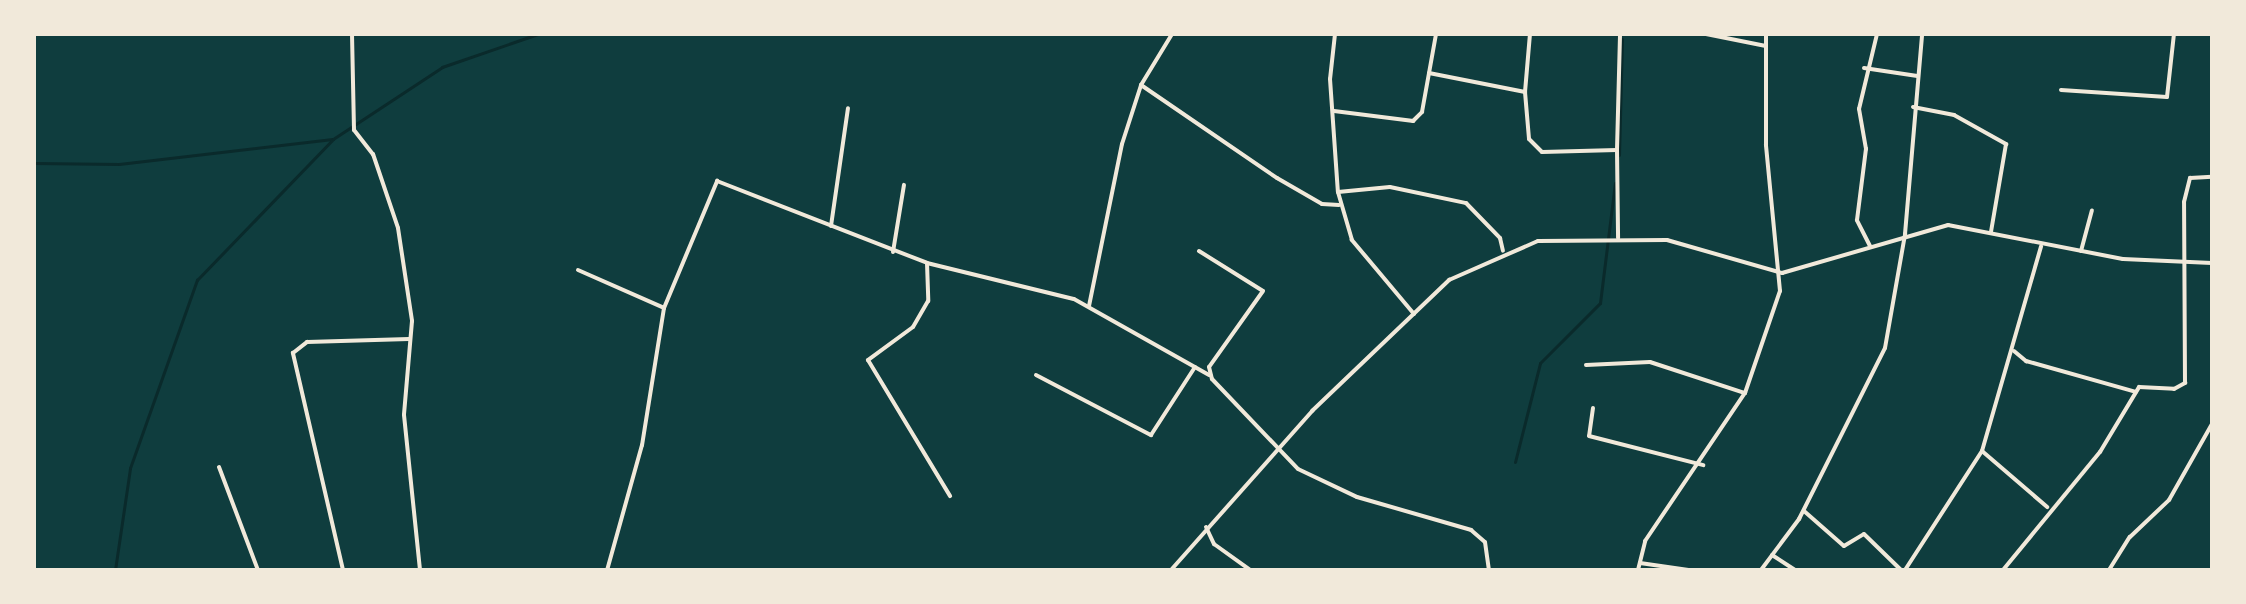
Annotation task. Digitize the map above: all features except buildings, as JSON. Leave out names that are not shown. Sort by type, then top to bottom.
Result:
[{"type":"street","points":[[352,34],[354,130],[373,154],[398,228],[410,339],[404,415],[420,570]]},
{"type":"street","points":[[1089,306],[1141,85],[1172,34]]},
{"type":"street","points":[[1335,34],[1334,111],[1339,205],[1352,240],[1414,314]]},
{"type":"street","points":[[1334,111],[1413,121],[1422,112],[1436,34]]},
{"type":"street","points":[[1530,34],[1525,92],[1529,139],[1542,152],[1617,150]]},
{"type":"street","points":[[1618,238],[1620,34]]},
{"type":"street","points":[[1706,34],[1766,46]]},
{"type":"street","points":[[1638,570],[1645,541],[1703,465],[1745,393],[1782,273],[1766,145],[1766,34]]},
{"type":"street","points":[[1870,246],[1857,220],[1864,68],[1877,34]]},
{"type":"street","points":[[1761,570],[1803,510],[1885,348],[1905,234],[1913,107],[1922,34]]},
{"type":"street","points":[[2061,90],[2167,97],[2174,34]]},
{"type":"street","points":[[1864,68],[1917,76]]},
{"type":"street","points":[[1429,73],[1525,92]]},
{"type":"street","points":[[1141,85],[1277,178],[1322,204],[1339,205]]},
{"type":"street","points":[[1913,107],[1954,115],[2006,144],[1991,232]]},
{"type":"street","points":[[831,226],[848,108]]},
{"type":"street","points":[[2014,351],[2026,361],[2136,392],[2179,388],[2190,371],[2181,260],[2187,181],[2212,177]]},
{"type":"street","points":[[607,570],[642,445],[664,308],[717,181],[893,252],[1089,306],[1209,375],[1277,449],[1325,485],[1471,530],[1485,542],[1489,570]]},
{"type":"street","points":[[893,252],[904,185]]},
{"type":"street","points":[[1338,192],[1390,187],[1466,203],[1500,238],[1503,253]]},
{"type":"street","points":[[2081,251],[2092,210]]},
{"type":"street","points":[[1171,570],[1277,449],[1414,314],[1467,267],[1503,253],[1565,237],[1618,238],[1684,243],[1782,273],[1905,234],[1948,225],[2081,251],[2212,263]]},
{"type":"street","points":[[1803,510],[1817,530],[1844,546],[1864,534],[1903,570],[1982,451],[2014,351],[2041,245]]},
{"type":"street","points":[[1199,251],[1263,291],[1209,375]]},
{"type":"street","points":[[927,263],[928,301],[913,327],[868,360],[950,496]]},
{"type":"street","points":[[578,270],[664,308]]},
{"type":"street","points":[[343,570],[293,353],[307,342],[410,339]]},
{"type":"street","points":[[1586,365],[1650,362],[1745,393]]},
{"type":"street","points":[[1036,375],[1151,435],[1195,367]]},
{"type":"street","points":[[2003,570],[2048,508],[2100,452],[2136,392]]},
{"type":"street","points":[[1593,408],[1589,436],[1703,465]]},
{"type":"street","points":[[2109,570],[2130,537],[2169,500],[2212,424]]},
{"type":"street","points":[[1982,451],[2048,508]]},
{"type":"street","points":[[219,467],[258,570]]},
{"type":"street","points":[[1206,527],[1214,544],[1250,570]]},
{"type":"street","points":[[1772,555],[1795,570]]},
{"type":"street","points":[[1640,563],[1688,570]]},
{"type":"waterway","points":[[115,570],[130,468],[197,280],[333,139],[442,67],[538,34]]},
{"type":"waterway","points":[[1619,155],[1622,39]]},
{"type":"waterway","points":[[34,163],[119,164],[333,139]]},
{"type":"waterway","points":[[1515,462],[1540,363],[1600,303],[1615,183]]}]
